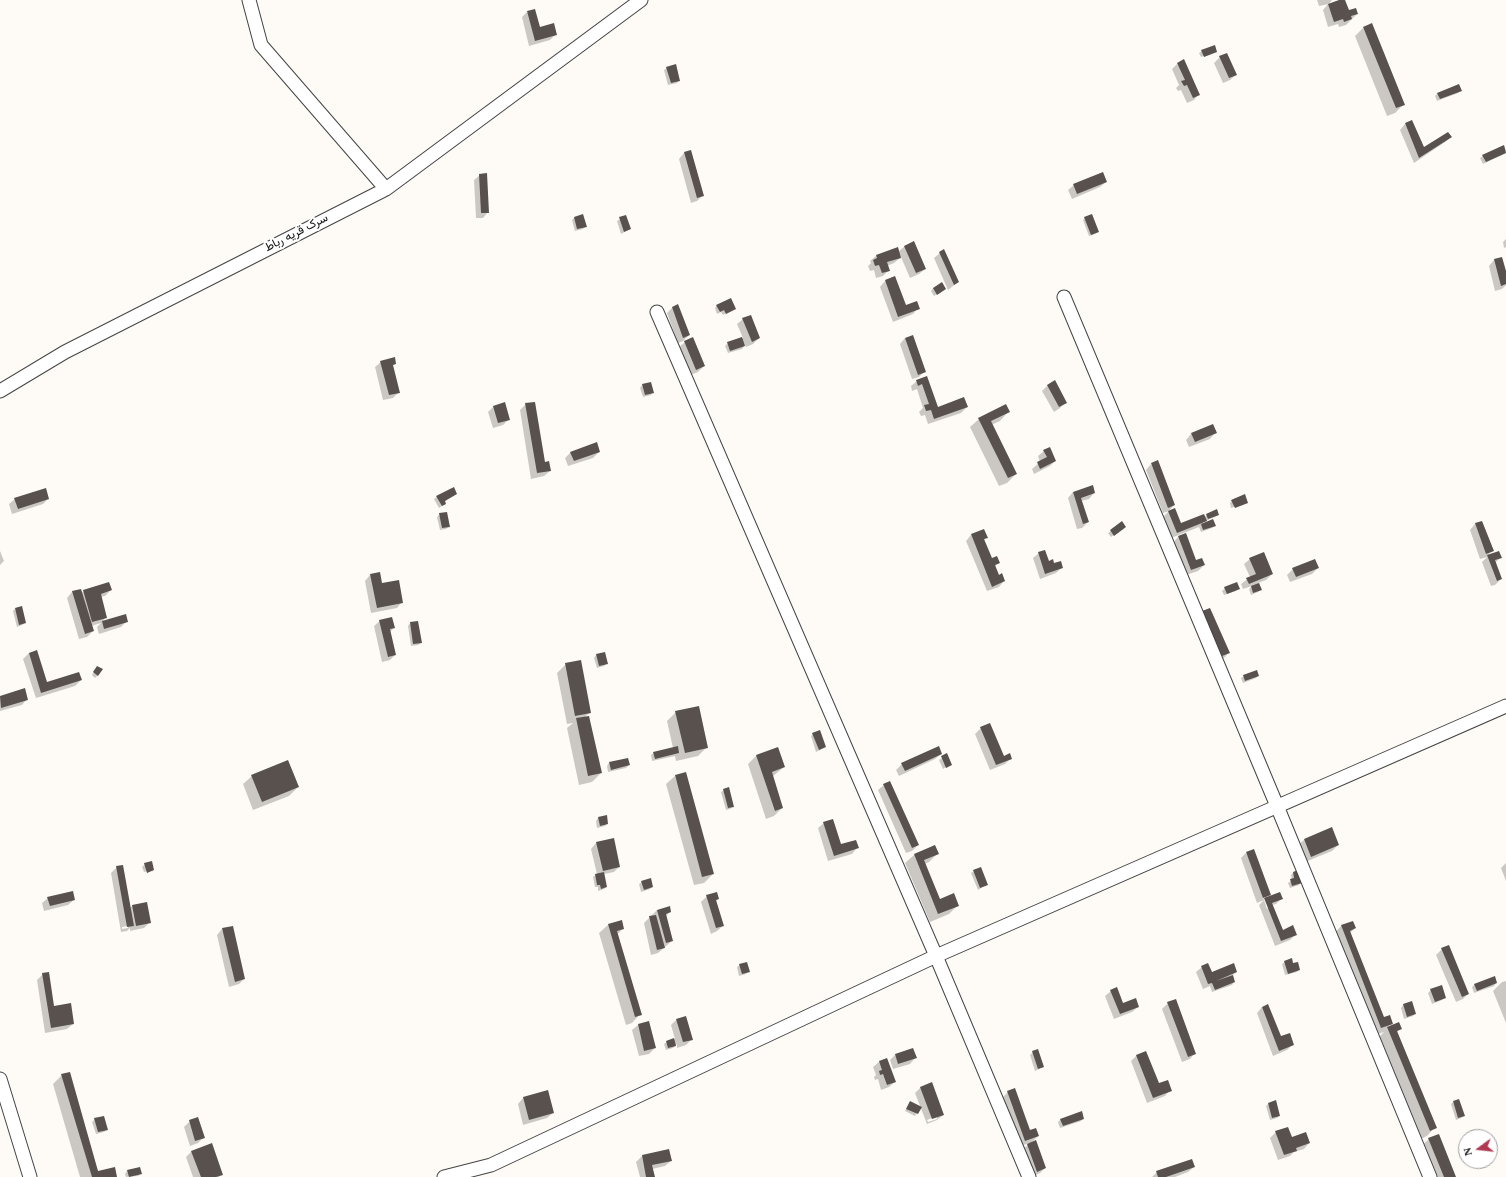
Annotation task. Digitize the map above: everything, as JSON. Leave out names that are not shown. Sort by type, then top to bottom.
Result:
[{"type":"street","points":[[249,0],[261,45],[386,189]]},
{"type":"street","name":"سرک قریه رباط","points":[[0,391],[65,352],[386,189],[641,0]]},
{"type":"street","points":[[1064,297],[1277,806],[1430,1177]]},
{"type":"street","points":[[657,312],[936,956],[1029,1177]]},
{"type":"street","points":[[444,1177],[491,1165],[936,956],[1506,706]]},
{"type":"street","points":[[0,1079],[30,1177]]},
{"type":"building","points":[[1339,0],[1345,0],[1349,10],[1356,8],[1358,14],[1351,16],[1352,19],[1344,22],[1343,19],[1334,22],[1328,4]]},
{"type":"building","points":[[535,9],[540,27],[554,23],[557,35],[535,41],[527,11]]},
{"type":"building","points":[[1372,23],[1405,105],[1396,108],[1363,27]]},
{"type":"building","points":[[1215,45],[1217,52],[1204,57],[1201,50]]},
{"type":"building","points":[[1227,53],[1237,75],[1229,78],[1219,56]]},
{"type":"building","points":[[1184,59],[1200,95],[1193,98],[1187,85],[1184,86],[1181,81],[1185,80],[1177,63]]},
{"type":"building","points":[[676,64],[680,81],[671,83],[666,67]]},
{"type":"building","points":[[1459,84],[1462,91],[1440,99],[1437,93]]},
{"type":"building","points":[[1412,120],[1424,147],[1448,132],[1452,137],[1419,158],[1405,123]]},
{"type":"building","points":[[1504,145],[1506,153],[1486,162],[1482,155]]},
{"type":"building","points":[[691,150],[704,196],[697,198],[684,152]]},
{"type":"building","points":[[1103,172],[1107,182],[1077,194],[1073,184]]},
{"type":"building","points":[[487,173],[489,213],[481,213],[479,174]]},
{"type":"building","points":[[583,214],[587,227],[577,229],[574,217]]},
{"type":"building","points":[[1092,214],[1099,232],[1091,235],[1084,217]]},
{"type":"building","points":[[626,215],[631,229],[624,232],[619,217]]},
{"type":"building","points":[[914,241],[926,269],[916,273],[904,246]]},
{"type":"building","points":[[898,247],[901,258],[887,262],[890,271],[882,273],[879,265],[875,266],[873,260],[877,258],[876,255]]},
{"type":"building","points":[[944,249],[959,282],[954,285],[939,252]]},
{"type":"building","points":[[1502,257],[1506,271],[1506,284],[1501,286],[1494,259]]},
{"type":"building","points":[[895,276],[906,305],[917,301],[920,309],[898,317],[885,280]]},
{"type":"building","points":[[942,282],[946,289],[937,295],[933,288]]},
{"type":"building","points":[[731,298],[736,309],[726,314],[724,310],[720,312],[716,305]]},
{"type":"building","points":[[678,304],[690,335],[683,338],[672,307]]},
{"type":"building","points":[[751,315],[760,338],[752,342],[742,318]]},
{"type":"building","points":[[913,335],[926,372],[918,375],[905,338]]},
{"type":"building","points":[[693,337],[705,366],[696,370],[684,341]]},
{"type":"building","points":[[742,337],[745,346],[730,351],[727,342]]},
{"type":"building","points":[[395,357],[396,364],[393,365],[400,393],[389,395],[380,361]]},
{"type":"building","points":[[927,376],[938,407],[964,397],[968,407],[934,419],[931,410],[926,411],[924,405],[929,404],[922,384],[918,386],[916,380]]},
{"type":"building","points":[[1055,380],[1067,403],[1059,407],[1047,385]]},
{"type":"building","points":[[651,382],[654,393],[645,395],[642,384]]},
{"type":"building","points":[[505,402],[510,420],[498,423],[493,406]]},
{"type":"building","points":[[535,402],[545,462],[549,461],[551,471],[537,473],[525,403]]},
{"type":"building","points":[[1006,404],[1010,412],[991,421],[1017,474],[1008,478],[978,418]]},
{"type":"building","points":[[1213,424],[1217,433],[1195,442],[1191,433]]},
{"type":"building","points":[[597,442],[600,452],[574,461],[570,452]]},
{"type":"building","points":[[1050,447],[1056,461],[1040,469],[1037,462],[1047,457],[1043,450]]},
{"type":"building","points":[[1158,460],[1175,505],[1168,508],[1151,463]]},
{"type":"building","points":[[1093,485],[1095,493],[1081,498],[1089,522],[1083,524],[1073,492]]},
{"type":"building","points":[[454,487],[457,494],[445,501],[446,504],[442,506],[436,496]]},
{"type":"building","points":[[46,488],[49,499],[18,509],[14,498]]},
{"type":"building","points":[[1245,494],[1248,503],[1235,508],[1231,500]]},
{"type":"building","points":[[1175,508],[1181,523],[1204,514],[1207,521],[1177,533],[1168,511]]},
{"type":"building","points":[[1217,509],[1219,515],[1208,519],[1206,514]]},
{"type":"building","points":[[447,512],[450,527],[442,528],[439,513]]},
{"type":"building","points":[[1213,519],[1216,526],[1203,530],[1201,524]]},
{"type":"building","points":[[1122,521],[1126,527],[1114,536],[1110,530]]},
{"type":"building","points":[[1482,521],[1494,551],[1486,554],[1475,523]]},
{"type":"building","points":[[984,529],[988,538],[984,539],[992,558],[997,556],[1000,563],[995,565],[999,575],[1002,573],[1005,581],[992,587],[971,534]]},
{"type":"building","points":[[1186,533],[1196,560],[1202,558],[1205,565],[1191,570],[1178,536]]},
{"type":"building","points":[[1045,550],[1049,561],[1053,559],[1054,563],[1061,561],[1063,568],[1045,574],[1038,552]]},
{"type":"building","points":[[1499,551],[1502,558],[1495,560],[1502,579],[1497,581],[1487,555]]},
{"type":"building","points":[[1264,552],[1273,574],[1249,584],[1246,578],[1256,574],[1249,558]]},
{"type":"building","points":[[1315,559],[1319,568],[1296,577],[1292,568]]},
{"type":"building","points":[[380,572],[382,583],[399,580],[403,603],[377,608],[370,574]]},
{"type":"building","points":[[109,582],[112,590],[101,594],[107,618],[92,622],[83,590]]},
{"type":"building","points":[[1237,582],[1240,589],[1227,594],[1224,587]]},
{"type":"building","points":[[1259,583],[1262,590],[1253,593],[1251,586]]},
{"type":"building","points":[[81,589],[94,631],[85,634],[72,591]]},
{"type":"building","points":[[22,606],[26,623],[19,625],[15,608]]},
{"type":"building","points":[[1210,608],[1230,653],[1222,656],[1202,611]]},
{"type":"building","points":[[126,614],[128,622],[104,629],[102,621]]},
{"type":"building","points":[[392,617],[395,628],[390,629],[396,655],[388,657],[379,620]]},
{"type":"building","points":[[418,621],[422,643],[413,644],[410,622]]},
{"type":"building","points":[[37,650],[47,682],[79,672],[82,680],[41,693],[29,653]]},
{"type":"building","points":[[605,652],[608,664],[599,666],[596,654]]},
{"type":"building","points":[[581,660],[591,713],[575,716],[565,663]]},
{"type":"building","points":[[97,666],[103,669],[98,676],[93,672]]},
{"type":"building","points":[[1257,670],[1259,676],[1245,681],[1243,675]]},
{"type":"building","points":[[25,688],[28,700],[1,708],[0,696]]},
{"type":"building","points":[[699,706],[708,748],[685,753],[675,711]]},
{"type":"building","points":[[589,716],[602,773],[588,776],[576,718]]},
{"type":"building","points":[[990,723],[1004,756],[1010,753],[1012,759],[996,765],[980,727]]},
{"type":"building","points":[[820,730],[826,747],[819,750],[812,733]]},
{"type":"building","points":[[678,746],[679,753],[655,759],[653,752]]},
{"type":"building","points":[[939,746],[942,754],[905,771],[901,763]]},
{"type":"building","points":[[778,747],[785,767],[772,772],[783,808],[775,811],[756,755]]},
{"type":"building","points":[[947,753],[952,765],[946,768],[941,756]]},
{"type":"building","points":[[628,758],[630,765],[611,770],[609,762]]},
{"type":"building","points":[[288,760],[299,787],[262,802],[251,775]]},
{"type":"building","points":[[686,772],[714,874],[702,877],[675,775]]},
{"type":"building","points":[[890,781],[919,845],[912,848],[883,784]]},
{"type":"building","points":[[729,787],[734,807],[728,808],[723,789]]},
{"type":"building","points":[[607,815],[608,824],[600,826],[598,817]]},
{"type":"building","points":[[833,819],[841,844],[856,840],[859,848],[834,856],[823,822]]},
{"type":"building","points":[[1332,827],[1339,845],[1311,857],[1304,839]]},
{"type":"building","points":[[614,838],[620,867],[603,871],[596,842]]},
{"type":"building","points":[[935,845],[939,854],[924,860],[940,899],[954,893],[959,906],[938,914],[914,854]]},
{"type":"building","points":[[1254,849],[1271,895],[1263,898],[1246,852]]},
{"type":"building","points":[[152,861],[154,870],[147,873],[144,863]]},
{"type":"building","points":[[123,865],[134,926],[127,927],[116,866]]},
{"type":"building","points":[[981,867],[988,885],[980,888],[973,870]]},
{"type":"building","points":[[1298,870],[1302,883],[1292,886],[1290,879],[1294,878],[1293,872]]},
{"type":"building","points":[[604,872],[607,887],[601,889],[600,885],[597,885],[595,874]]},
{"type":"building","points":[[651,878],[653,887],[644,890],[641,881]]},
{"type":"building","points":[[73,891],[75,900],[50,906],[47,897]]},
{"type":"building","points":[[717,892],[719,899],[716,900],[724,926],[716,928],[706,895]]},
{"type":"building","points":[[1280,892],[1283,899],[1272,903],[1283,930],[1293,925],[1297,935],[1281,941],[1264,898]]},
{"type":"building","points":[[147,902],[151,923],[136,926],[132,905]]},
{"type":"building","points":[[670,906],[671,912],[666,914],[673,941],[666,943],[657,910]]},
{"type":"building","points":[[656,915],[665,948],[657,950],[649,916]]},
{"type":"building","points":[[622,920],[624,929],[617,931],[642,1015],[635,1017],[608,924]]},
{"type":"building","points":[[1353,921],[1356,928],[1350,931],[1384,1017],[1390,1015],[1393,1024],[1381,1028],[1341,925]]},
{"type":"building","points":[[233,926],[245,979],[235,982],[222,928]]},
{"type":"building","points":[[1449,945],[1469,994],[1462,997],[1441,948]]},
{"type":"building","points":[[1292,958],[1293,963],[1298,962],[1300,970],[1288,974],[1284,961]]},
{"type":"building","points":[[747,962],[750,972],[742,974],[739,964]]},
{"type":"building","points":[[1208,963],[1212,972],[1234,963],[1237,972],[1216,981],[1233,975],[1235,982],[1215,990],[1212,983],[1208,984],[1201,966]]},
{"type":"building","points":[[49,972],[54,1006],[71,1003],[74,1024],[51,1028],[42,973]]},
{"type":"building","points":[[1495,976],[1497,983],[1477,991],[1474,984]]},
{"type":"building","points":[[1442,985],[1446,998],[1435,1002],[1430,989]]},
{"type":"building","points":[[1117,987],[1123,1003],[1136,998],[1139,1007],[1120,1014],[1110,990]]},
{"type":"building","points":[[1176,999],[1196,1054],[1188,1057],[1167,1002]]},
{"type":"building","points":[[1412,1001],[1416,1014],[1407,1017],[1403,1004]]},
{"type":"building","points":[[1268,1004],[1281,1036],[1290,1033],[1294,1045],[1279,1051],[1262,1007]]},
{"type":"building","points":[[686,1016],[693,1040],[683,1042],[676,1019]]},
{"type":"building","points":[[649,1021],[656,1048],[644,1051],[638,1024]]},
{"type":"building","points":[[1399,1022],[1402,1029],[1397,1031],[1437,1128],[1430,1131],[1387,1027]]},
{"type":"building","points":[[674,1038],[676,1046],[668,1048],[666,1041]]},
{"type":"building","points":[[913,1048],[917,1058],[898,1064],[895,1054]]},
{"type":"building","points":[[1038,1049],[1044,1067],[1038,1069],[1032,1051]]},
{"type":"building","points":[[1146,1051],[1159,1083],[1168,1080],[1172,1091],[1153,1098],[1136,1055]]},
{"type":"building","points":[[887,1058],[896,1082],[887,1085],[883,1074],[880,1075],[879,1071],[882,1070],[879,1061]]},
{"type":"building","points":[[70,1072],[98,1171],[115,1167],[117,1177],[92,1177],[61,1074]]},
{"type":"building","points":[[932,1082],[944,1115],[932,1119],[920,1087]]},
{"type":"building","points":[[1015,1088],[1030,1130],[1036,1128],[1039,1136],[1025,1141],[1007,1091]]},
{"type":"building","points":[[548,1090],[554,1113],[529,1120],[523,1097]]},
{"type":"building","points":[[1459,1099],[1465,1116],[1458,1118],[1453,1101]]},
{"type":"building","points":[[1276,1100],[1280,1116],[1272,1118],[1268,1103]]},
{"type":"building","points":[[910,1101],[922,1107],[918,1114],[906,1109]]},
{"type":"building","points":[[1082,1111],[1084,1119],[1063,1126],[1060,1119]]},
{"type":"building","points":[[104,1116],[108,1130],[98,1132],[94,1118]]},
{"type":"building","points":[[198,1117],[205,1138],[195,1141],[189,1120]]},
{"type":"building","points":[[1288,1127],[1292,1137],[1306,1132],[1310,1143],[1296,1148],[1297,1151],[1284,1155],[1275,1131]]},
{"type":"building","points":[[1439,1134],[1456,1177],[1444,1177],[1428,1138]]},
{"type":"building","points":[[1036,1140],[1046,1168],[1037,1172],[1027,1144]]},
{"type":"building","points":[[212,1143],[223,1175],[216,1177],[201,1177],[191,1151]]},
{"type":"building","points":[[669,1149],[672,1161],[652,1165],[655,1177],[646,1177],[642,1155]]},
{"type":"building","points":[[1192,1159],[1195,1167],[1166,1177],[1158,1177],[1156,1171]]},
{"type":"building","points":[[140,1167],[142,1174],[129,1177],[127,1170]]}]
